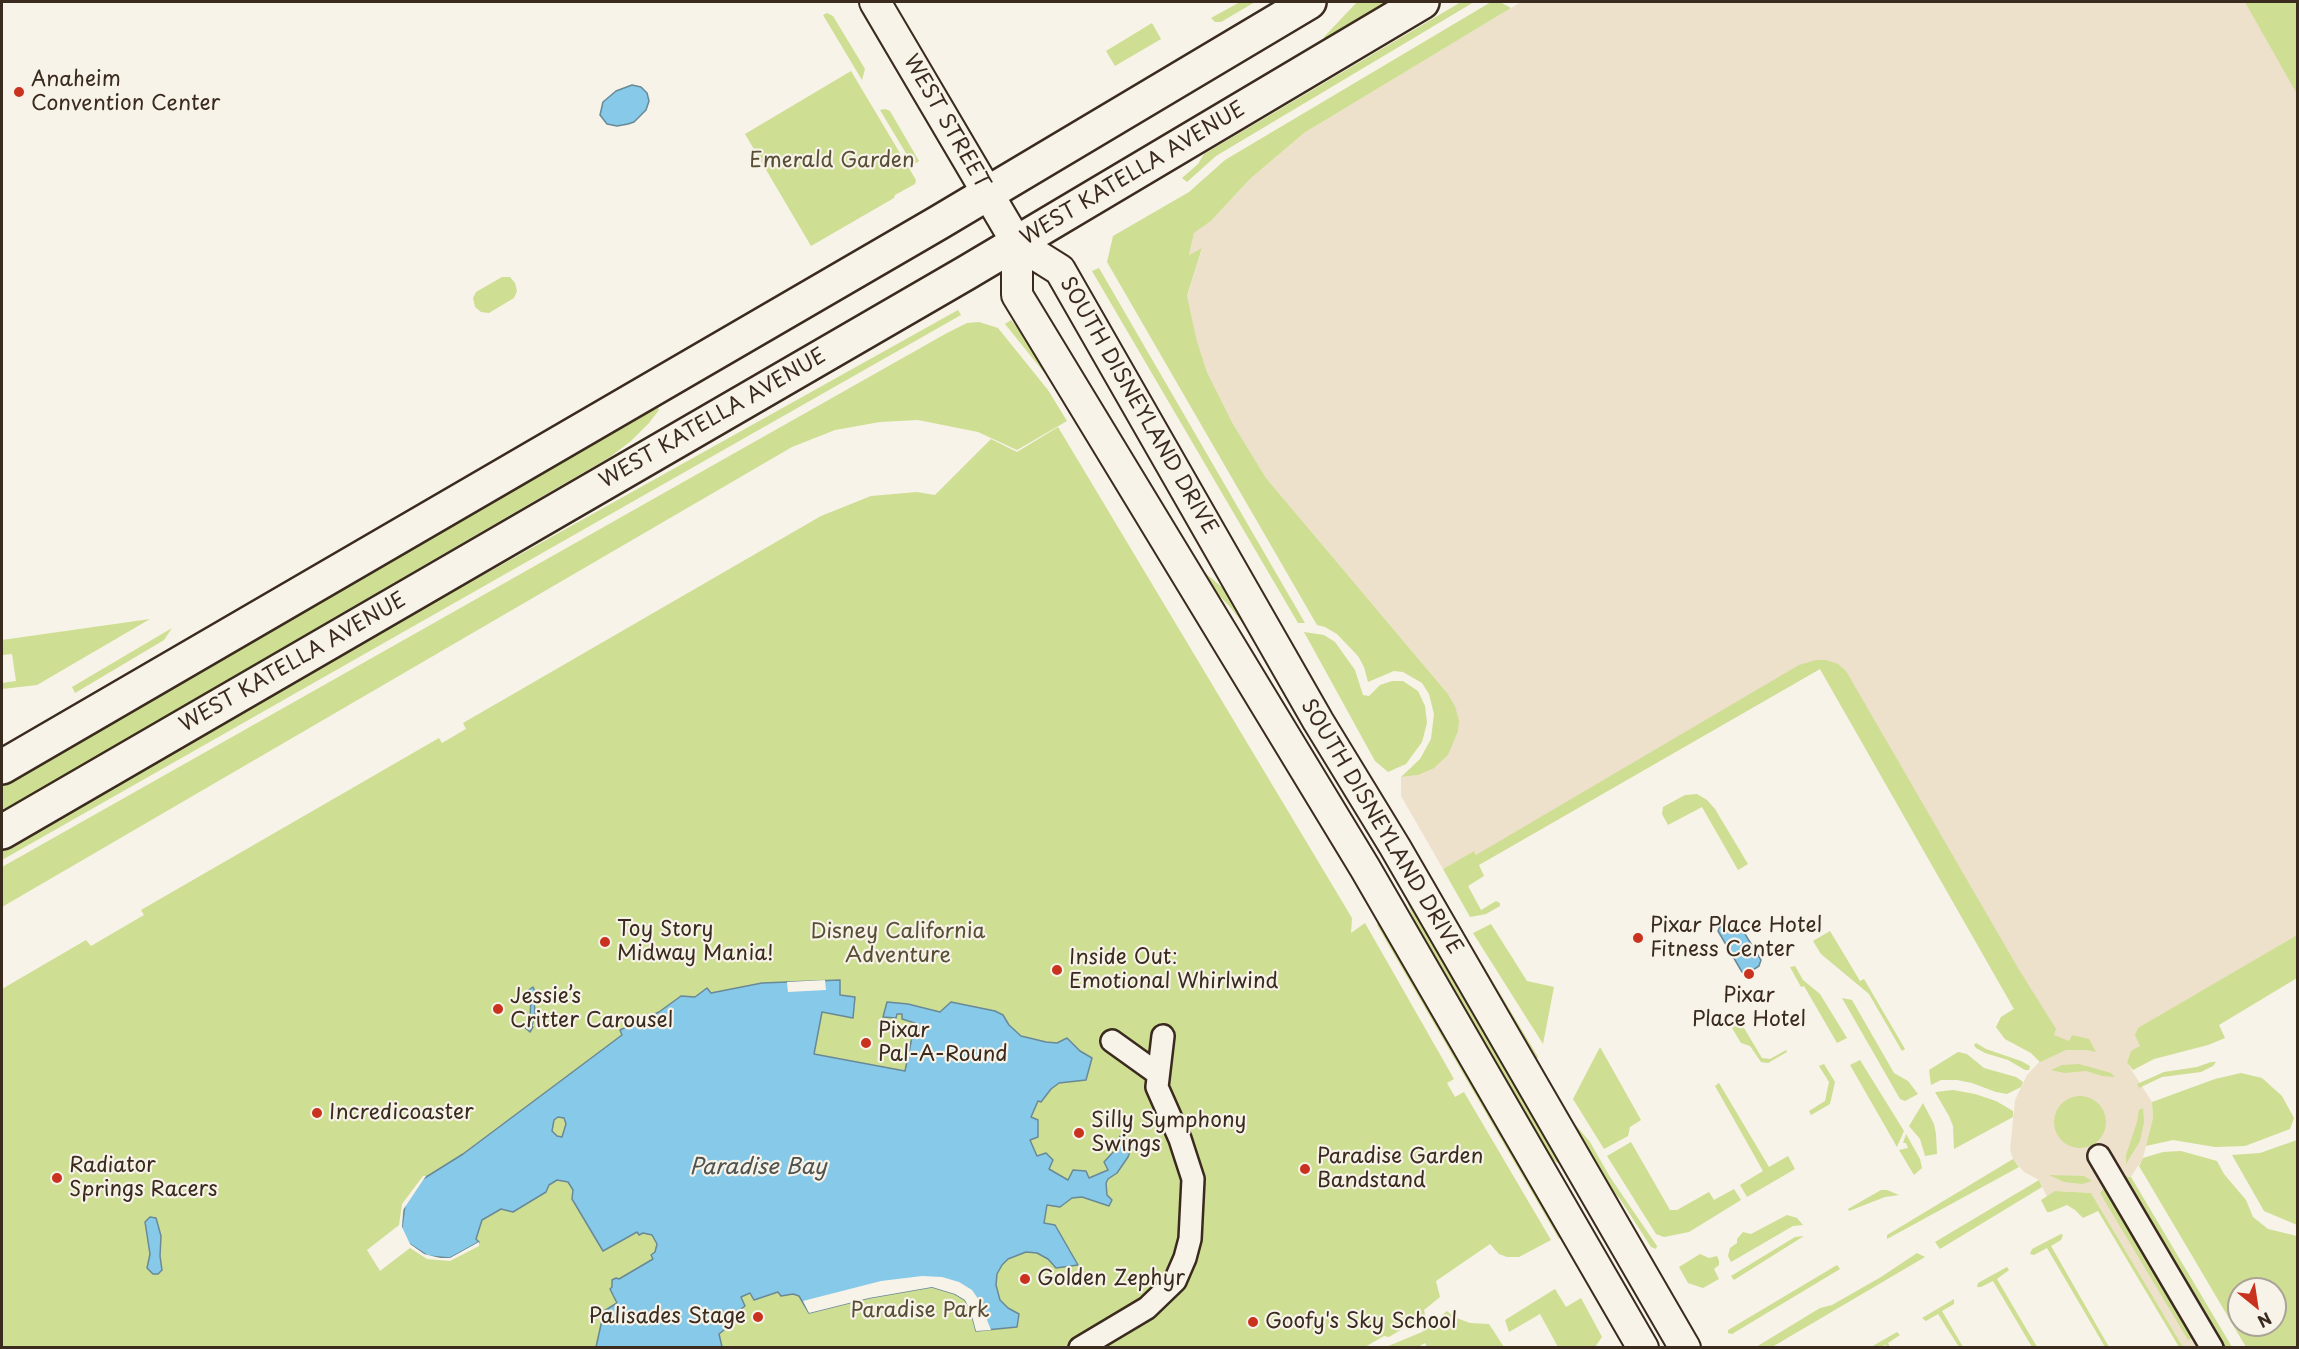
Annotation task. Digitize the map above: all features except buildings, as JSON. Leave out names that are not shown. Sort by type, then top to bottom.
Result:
[{"type":"main road","name":"WEST STREET","points":[[875,2],[1017,243]]},
{"type":"main road","points":[[2,768],[987,193],[1309,2]]},
{"type":"main road","name":"WEST KATELLA AVENUE","points":[[2,832],[1017,243],[1422,2]]},
{"type":"main road","name":"SOUTH DISNEYLAND DRIVE","points":[[1017,243],[1060,270],[1318,721],[1395,847],[1685,1347]]},
{"type":"main road","name":"SOUTH DISNEYLAND DRIVE","points":[[1017,243],[1017,295],[1365,868],[1643,1347]]},
{"type":"main road","points":[[1365,868],[1395,847]]},
{"type":"street","points":[[1080,1347],[1147,1308],[1175,1281],[1185,1258],[1190,1239],[1193,1179],[1180,1139],[1157,1087],[1163,1036]]},
{"type":"street","points":[[1112,1041],[1158,1074]]},
{"type":"street","points":[[2099,1156],[2212,1347]]},
{"type":"shaded area","points":[[1521,2],[2259,2],[2298,32],[2297,935],[2139,1028],[2140,1046],[2127,1063],[2152,1102],[2153,1118],[2143,1158],[2131,1177],[2128,1176],[2124,1181],[2224,1347],[2183,1347],[2091,1193],[2056,1191],[2047,1197],[2039,1180],[2024,1172],[2013,1159],[2010,1150],[2015,1100],[2027,1075],[2040,1061],[2031,1053],[2005,1039],[1996,1027],[2001,1017],[2014,1009],[1820,669],[1482,863],[1474,851],[1443,869],[1401,796],[1401,777],[1418,775],[1455,706],[1448,694],[1266,478],[1233,424],[1207,372],[1187,297],[1202,249],[1189,255],[1194,233],[1211,221],[1250,179],[1304,133]]},
{"type":"green space","points":[[1240,2],[1255,2],[1221,22],[1215,22],[1211,18]]},
{"type":"green space","points":[[1357,2],[1391,2],[1326,40],[1324,37]]},
{"type":"green space","points":[[1461,2],[1474,2],[1216,156],[1187,182],[1182,178],[1198,164],[1204,154]]},
{"type":"green space","points":[[1491,2],[1500,2],[1511,8],[1304,133],[1250,179],[1211,221],[1194,233],[1189,255],[1202,248],[1187,296],[1207,372],[1233,424],[1266,478],[1448,694],[1455,706],[1459,721],[1458,731],[1448,755],[1434,768],[1418,775],[1401,777],[1420,759],[1431,739],[1434,714],[1429,694],[1422,683],[1403,672],[1394,671],[1368,682],[1358,656],[1337,634],[1317,625],[1107,262],[1113,236],[1189,192],[1225,160]]},
{"type":"green space","points":[[2245,2],[2296,2],[2297,94]]},
{"type":"green space","points":[[827,13],[833,16],[865,69],[862,80],[823,15]]},
{"type":"green space","points":[[1152,23],[1161,39],[1115,66],[1106,51]]},
{"type":"green space","name":"Emerald Garden","points":[[851,71],[916,180],[915,184],[895,195],[894,198],[811,246],[745,134]]},
{"type":"green space","points":[[880,110],[890,111],[919,161],[913,165]]},
{"type":"green space","points":[[1099,268],[1305,623],[1298,623],[1092,271]]},
{"type":"green space","points":[[502,277],[510,277],[515,283],[517,291],[514,298],[489,313],[481,312],[475,307],[473,298],[476,292]]},
{"type":"green space","points":[[958,310],[961,315],[2,860],[2,851],[322,665]]},
{"type":"green space","points":[[1011,320],[1062,382],[1338,849],[1336,852],[1055,386],[1005,324]]},
{"type":"green space","points":[[979,322],[998,328],[1048,390],[1067,421],[1017,450],[978,432],[918,420],[880,422],[835,430],[792,447],[2,907],[2,867],[947,333],[967,323]]},
{"type":"green space","points":[[657,406],[659,410],[649,423],[610,457],[2,811],[2,787]]},
{"type":"green space","name":"Disney California Adventure","points":[[1058,427],[1352,918],[1351,933],[1365,923],[1454,1079],[1447,1083],[1455,1097],[1464,1092],[1551,1240],[1519,1257],[1499,1254],[1490,1244],[1436,1281],[1440,1297],[1424,1310],[1425,1315],[1389,1337],[1384,1336],[1365,1347],[2,1347],[2,989],[86,940],[91,946],[144,915],[141,910],[439,738],[442,743],[466,729],[463,723],[821,516],[871,496],[917,492],[935,495],[991,439],[1017,452]]},
{"type":"green space","points":[[1196,565],[1232,596],[1252,636],[1231,608],[1211,587]]},
{"type":"green space","points":[[150,619],[37,685],[2,689],[2,683],[16,681],[12,654],[2,655],[2,640]]},
{"type":"green space","points":[[172,628],[164,640],[75,693],[72,687]]},
{"type":"green space","points":[[1304,632],[1324,635],[1335,642],[1355,670],[1363,695],[1369,696],[1380,685],[1392,681],[1403,681],[1418,691],[1425,706],[1427,723],[1422,742],[1406,764],[1388,772],[1375,761]]},
{"type":"green space","points":[[1816,660],[1838,664],[1846,671],[2018,968],[2056,1029],[2054,1035],[2069,1041],[2072,1035],[2089,1039],[2096,1052],[2066,1050],[2040,1062],[2031,1053],[2005,1039],[1996,1027],[2001,1017],[2014,1009],[1820,669],[1479,865],[1484,876],[1468,886],[1481,910],[1496,901],[1500,903],[1500,906],[1486,914],[1470,917],[1443,869],[1474,851],[1476,855],[1799,665]]},
{"type":"green space","points":[[1697,794],[1715,809],[1748,864],[1738,870],[1702,807],[1668,825],[1662,814],[1663,807],[1685,795]]},
{"type":"green space","points":[[1414,901],[1565,1167],[1556,1162],[1542,1148],[1417,928],[1408,904]]},
{"type":"green space","points":[[1380,920],[1564,1231],[1559,1239],[1377,925]]},
{"type":"green space","points":[[1491,924],[1527,981],[1554,987],[1543,1044],[1473,933]]},
{"type":"green space","points":[[1830,931],[1860,981],[1864,979],[1905,1049],[1902,1051],[1869,994],[1821,954],[1813,941]]},
{"type":"green space","points":[[2297,935],[2297,978],[2219,1025],[2225,1038],[2208,1045],[2154,1059],[2133,1070],[2127,1063],[2131,1051],[2140,1046],[2135,1035],[2138,1028]]},
{"type":"green space","points":[[1480,960],[1538,1057],[1533,1065],[1473,964]]},
{"type":"green space","points":[[1795,966],[1803,980],[1820,994],[1847,1038],[1837,1043],[1804,986],[1801,987],[1790,967]]},
{"type":"green space","points":[[1842,998],[1852,1000],[1894,1073],[1908,1081],[1918,1094],[1905,1101],[1900,1099]]},
{"type":"green space","points":[[1741,1023],[1762,1058],[1770,1059],[1786,1050],[1787,1052],[1768,1063],[1761,1062],[1750,1046],[1741,1043],[1732,1028]]},
{"type":"green space","points":[[1976,1043],[1986,1049],[2021,1061],[2030,1066],[2029,1070],[1985,1053],[1976,1048],[1974,1045]]},
{"type":"green space","points":[[1600,1047],[1641,1120],[1630,1127],[1628,1136],[1604,1149],[1573,1099]]},
{"type":"green space","points":[[1958,1052],[1967,1054],[1984,1068],[2016,1077],[2023,1082],[2021,1087],[2007,1094],[1957,1080],[1941,1080],[1931,1085],[1929,1070]]},
{"type":"green space","points":[[1860,1060],[1904,1131],[1897,1147],[1850,1065]]},
{"type":"green space","points":[[2216,1062],[2201,1072],[2162,1077],[2139,1088],[2137,1084],[2164,1072],[2197,1067]]},
{"type":"green space","points":[[1824,1064],[1835,1082],[1830,1104],[1811,1115],[1809,1111],[1825,1101],[1829,1082],[1819,1066]]},
{"type":"green space","points":[[2079,1064],[2111,1073],[2115,1077],[2086,1071],[2064,1073],[2051,1070],[2062,1065]]},
{"type":"green space","points":[[2241,1073],[2262,1078],[2282,1096],[2294,1118],[2290,1129],[2245,1146],[2215,1147],[2173,1140],[2146,1146],[2153,1118],[2152,1102],[2215,1079]]},
{"type":"green space","points":[[1719,1083],[1769,1167],[1788,1156],[1795,1169],[1747,1197],[1740,1185],[1763,1171],[1715,1086]]},
{"type":"green space","points":[[1953,1090],[1996,1101],[2013,1111],[2013,1117],[1954,1149],[1953,1126],[1935,1092]]},
{"type":"green space","points":[[2080,1096],[2094,1100],[2102,1108],[2106,1122],[2102,1136],[2094,1144],[2080,1148],[2066,1144],[2058,1136],[2054,1122],[2058,1108],[2066,1100]]},
{"type":"green space","points":[[1923,1103],[1934,1124],[1937,1154],[1925,1156],[1920,1139],[1909,1126]]},
{"type":"green space","points":[[2143,1108],[2144,1122],[2140,1141],[2126,1164],[2126,1155],[2139,1110]]},
{"type":"green space","points":[[1562,1109],[1590,1142],[1610,1177],[1657,1246],[1656,1249],[1651,1247],[1620,1199],[1602,1179]]},
{"type":"green space","points":[[1906,1134],[1920,1159],[1922,1168],[1914,1175],[1899,1150],[1908,1148],[1906,1143],[1903,1143]]},
{"type":"green space","points":[[2297,1140],[2297,1225],[2264,1211],[2232,1155],[2260,1153]]},
{"type":"green space","points":[[1631,1142],[1670,1210],[1677,1210],[1709,1192],[1714,1200],[1734,1189],[1741,1200],[1689,1232],[1664,1237],[1656,1234],[1607,1156]]},
{"type":"green space","points":[[2181,1151],[2217,1161],[2224,1174],[2246,1200],[2253,1217],[2268,1229],[2297,1236],[2297,1347],[2246,1347],[2240,1337],[2287,1337],[2287,1277],[2227,1277],[2227,1315],[2139,1166],[2143,1158],[2163,1152]]},
{"type":"green space","points":[[2013,1159],[2019,1167],[1887,1239],[1887,1235]]},
{"type":"green space","points":[[2049,1175],[2084,1176],[2092,1181],[2082,1184],[2064,1182]]},
{"type":"green space","points":[[2125,1176],[2131,1177],[2232,1347],[2224,1347],[2124,1181]]},
{"type":"green space","points":[[2039,1180],[2042,1187],[1940,1249],[1935,1242]]},
{"type":"green space","points":[[2103,1189],[2193,1337],[2188,1340],[2100,1193]]},
{"type":"green space","points":[[1881,1190],[1899,1195],[1885,1197],[1849,1211],[1848,1209]]},
{"type":"green space","points":[[2055,1191],[2091,1193],[2183,1347],[2179,1347],[2098,1211],[2083,1218],[2067,1205],[2047,1212],[2041,1200]]},
{"type":"green space","points":[[1787,1215],[1797,1218],[1803,1225],[1793,1226],[1731,1262],[1728,1256],[1730,1248],[1737,1243],[1737,1239],[1743,1232],[1751,1234]]},
{"type":"green space","points":[[2063,1235],[2061,1240],[2051,1246],[2109,1347],[2105,1347],[2047,1248],[2034,1255],[2030,1254],[2032,1249]]},
{"type":"green space","points":[[1804,1236],[1734,1280],[1731,1276],[1795,1237]]},
{"type":"green space","points":[[1917,1253],[1925,1257],[1772,1347],[1756,1347],[1820,1308],[1832,1305],[1881,1277]]},
{"type":"green space","points":[[1700,1254],[1709,1258],[1717,1256],[1719,1261],[1719,1265],[1714,1269],[1719,1279],[1703,1288],[1688,1283],[1679,1267]]},
{"type":"green space","points":[[1837,1265],[1840,1269],[1732,1334],[1728,1333],[1728,1330]]},
{"type":"green space","points":[[2007,1267],[2009,1270],[1997,1279],[2037,1347],[2032,1347],[1993,1281],[1977,1287],[1978,1283]]},
{"type":"green space","points":[[1555,1289],[1566,1307],[1581,1298],[1602,1337],[1595,1347],[1558,1347],[1540,1314],[1509,1332],[1505,1320]]},
{"type":"green space","points":[[1954,1299],[1954,1304],[1942,1311],[1963,1347],[1959,1347],[1938,1314],[1926,1321],[1922,1318]]},
{"type":"green space","points":[[1447,1311],[1454,1317],[1470,1323],[1489,1324],[1504,1347],[1427,1347],[1425,1343],[1418,1347],[1386,1347],[1422,1332]]},
{"type":"green space","points":[[1897,1332],[1900,1335],[1888,1343],[1890,1347],[1885,1345],[1871,1347]]},
{"type":"water","points":[[632,85],[641,87],[647,93],[649,101],[646,110],[634,122],[617,126],[607,124],[600,115],[603,102],[616,91]]},
{"type":"water","points":[[1732,920],[1737,921],[1761,960],[1759,966],[1748,973],[1742,972],[1718,931],[1720,926]]},
{"type":"water","name":"Paradise Bay","points":[[840,980],[840,995],[855,997],[853,1018],[822,1012],[814,1054],[905,1071],[915,1023],[902,1019],[902,1014],[897,1014],[896,1018],[883,1017],[887,1002],[908,1004],[940,1012],[951,1002],[995,1011],[1003,1015],[1009,1025],[1021,1036],[1057,1043],[1067,1038],[1080,1051],[1092,1058],[1086,1080],[1059,1083],[1041,1102],[1038,1101],[1031,1117],[1038,1120],[1038,1137],[1030,1140],[1037,1156],[1046,1153],[1053,1160],[1049,1169],[1068,1180],[1073,1170],[1086,1171],[1089,1178],[1108,1170],[1104,1162],[1116,1149],[1120,1136],[1126,1138],[1132,1147],[1117,1173],[1106,1183],[1107,1195],[1112,1200],[1109,1206],[1082,1197],[1072,1198],[1060,1207],[1047,1205],[1044,1223],[1055,1225],[1078,1265],[1056,1268],[1048,1259],[1037,1253],[1026,1252],[1008,1259],[1002,1265],[997,1274],[996,1285],[1000,1300],[1019,1314],[1017,1327],[976,1331],[965,1300],[955,1294],[932,1287],[869,1298],[809,1313],[799,1296],[793,1294],[781,1296],[778,1292],[754,1300],[750,1293],[741,1297],[745,1306],[727,1320],[730,1325],[719,1334],[722,1347],[596,1347],[604,1311],[617,1303],[610,1289],[612,1280],[619,1279],[653,1259],[651,1255],[655,1252],[657,1244],[652,1235],[643,1233],[639,1235],[637,1232],[603,1251],[572,1199],[573,1190],[568,1182],[557,1180],[549,1185],[546,1192],[513,1212],[501,1209],[482,1220],[476,1239],[479,1242],[450,1258],[428,1256],[410,1244],[379,1268],[402,1227],[405,1205],[423,1179],[463,1154],[622,1035],[620,1030],[659,1012],[681,996],[695,997],[707,988],[711,993],[762,983]],"holes":[[[558,1117],[564,1118],[566,1124],[562,1137],[557,1136],[552,1131],[554,1120]]]},
{"type":"water","points":[[533,987],[536,994],[534,996],[535,1015],[530,1032],[523,1026],[530,1018],[531,999],[527,991]]},
{"type":"water","points":[[150,1217],[156,1218],[161,1236],[162,1270],[158,1274],[153,1274],[147,1268],[150,1254],[145,1222]]},
{"type":"pier","points":[[825,980],[826,990],[788,992],[787,982]]},
{"type":"pier","points":[[423,1176],[426,1176],[403,1210],[402,1227],[410,1244],[424,1254],[440,1258],[450,1258],[479,1242],[479,1246],[450,1261],[427,1259],[410,1248],[380,1271],[367,1250],[399,1225],[402,1204]]},
{"type":"pier","points":[[922,1276],[942,1277],[959,1282],[972,1290],[979,1300],[991,1330],[976,1331],[965,1300],[955,1294],[932,1287],[869,1298],[809,1313],[803,1301],[881,1281]]},
{"type":"place","name":"Anaheim Convention Center","points":[[19,92]]},
{"type":"place","name":"Pixar Place Hotel Fitness Center","points":[[1638,938]]},
{"type":"place","name":"Toy Story Midway Mania!","points":[[605,942]]},
{"type":"place","name":"Inside Out: Emotional Whirlwind","points":[[1057,970]]},
{"type":"place","name":"Pixar Place Hotel","points":[[1749,974]]},
{"type":"place","name":"Jessie’s Critter Carousel","points":[[498,1009]]},
{"type":"place","name":"Pixar Pal-A-Round","points":[[866,1043]]},
{"type":"place","name":"Incredicoaster","points":[[317,1113]]},
{"type":"place","name":"Silly Symphony Swings","points":[[1079,1133]]},
{"type":"place","name":"Paradise Garden Bandstand","points":[[1305,1169]]},
{"type":"place","name":"Radiator Springs Racers","points":[[57,1178]]},
{"type":"place","name":"Golden Zephyr","points":[[1025,1279]]},
{"type":"place","name":"Palisades Stage","points":[[758,1317]]},
{"type":"place","name":"Goofy's Sky School","points":[[1253,1322]]},
{"type":"park label","name":"Paradise Park","points":[[920,1311]]}]
